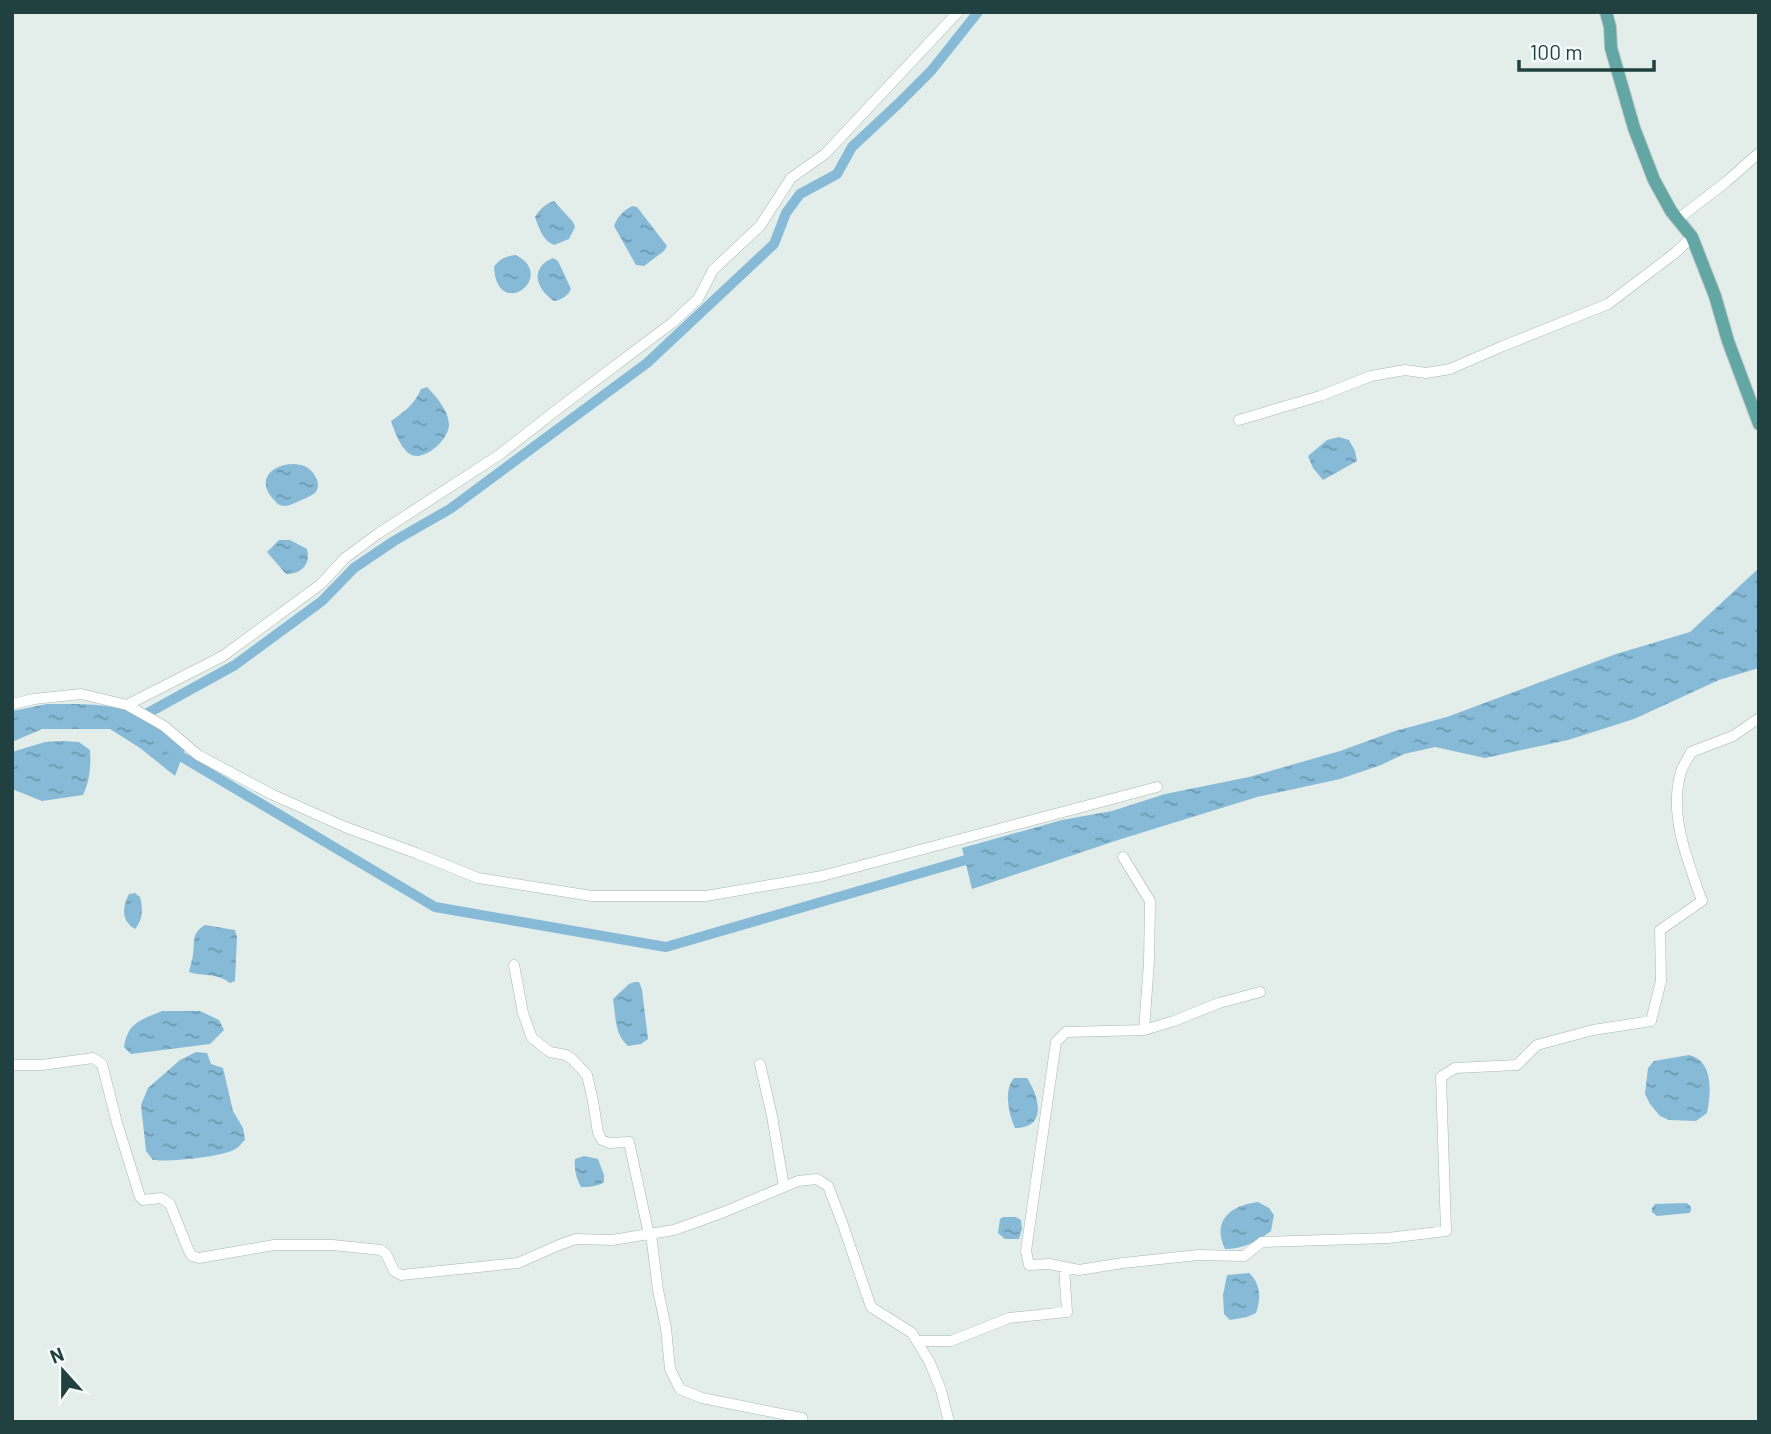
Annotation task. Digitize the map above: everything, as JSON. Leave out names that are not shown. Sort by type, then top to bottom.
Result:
[{"type":"main road","points":[[1606,12],[1611,48],[1634,128],[1654,180],[1671,211],[1692,237],[1759,424]]},
{"type":"street","points":[[132,707],[223,656],[321,584],[345,558],[499,455],[672,323],[698,299],[713,270],[761,226],[791,178],[825,154],[958,12]]},
{"type":"street","points":[[1678,219],[1759,153]]},
{"type":"street","points":[[1239,420],[1320,396],[1371,376],[1405,370],[1426,373],[1450,369],[1608,304],[1692,237]]},
{"type":"street","points":[[12,704],[81,694],[132,707],[164,726],[198,755],[271,794],[345,827],[478,878],[592,896],[706,896],[822,876],[1157,787]]},
{"type":"street","points":[[1260,992],[1219,1003],[1144,1030],[1066,1032],[1056,1042],[1026,1251],[1029,1265],[1049,1264],[1079,1270],[1198,1255],[1244,1256],[1262,1242],[1388,1238],[1446,1231],[1441,1077],[1455,1068],[1517,1065],[1537,1045],[1593,1030],[1651,1021],[1661,981],[1660,930],[1702,901],[1682,843],[1677,800],[1681,772],[1691,752],[1733,736],[1759,718]]},
{"type":"street","points":[[1123,857],[1150,901],[1144,1030]]},
{"type":"street","points":[[514,965],[523,1013],[532,1038],[550,1052],[572,1059],[587,1075],[598,1133],[602,1140],[609,1143],[629,1142],[650,1235],[670,1369],[680,1389],[702,1398],[802,1418],[803,1422]]},
{"type":"street","points":[[12,1065],[43,1065],[93,1058],[102,1065],[140,1197],[149,1201],[161,1198],[170,1203],[188,1249],[192,1256],[199,1258],[274,1245],[333,1245],[381,1250],[386,1254],[394,1272],[401,1275],[518,1263],[576,1240],[612,1240],[674,1230],[798,1181],[817,1180],[828,1186],[871,1307],[912,1333],[942,1390],[949,1422]]},
{"type":"street","points":[[760,1064],[784,1186]]},
{"type":"street","points":[[917,1341],[951,1341],[1009,1318],[1067,1312],[1064,1267]]},
{"type":"water","points":[[554,201],[575,227],[569,239],[554,245],[544,237],[535,217]]},
{"type":"water","points":[[632,206],[637,207],[667,246],[644,266],[636,265],[614,226],[621,214]]},
{"type":"water","points":[[516,255],[527,264],[531,274],[522,290],[513,293],[505,291],[498,283],[494,267],[503,258]]},
{"type":"water","points":[[553,258],[558,261],[571,289],[564,297],[554,301],[543,291],[538,279],[540,267]]},
{"type":"water","points":[[427,387],[444,409],[449,425],[445,437],[435,448],[416,456],[404,448],[391,421],[405,411],[421,389]]},
{"type":"water","points":[[1339,437],[1349,440],[1357,461],[1323,480],[1313,468],[1308,456],[1327,440]]},
{"type":"water","points":[[293,464],[311,470],[316,477],[317,489],[315,493],[294,503],[280,505],[269,493],[266,481],[268,475],[278,467]]},
{"type":"water","points":[[279,540],[290,540],[307,549],[308,559],[301,570],[286,574],[267,552]]},
{"type":"water","points":[[1759,568],[1759,668],[1719,680],[1634,719],[1568,740],[1485,758],[1435,747],[1404,754],[1340,779],[1257,797],[972,889],[962,848],[1062,820],[1112,811],[1165,794],[1249,777],[1340,751],[1395,731],[1447,717],[1616,654],[1690,632]]},
{"type":"water","points":[[47,704],[90,704],[117,708],[156,723],[185,749],[175,776],[140,748],[110,729],[42,729],[12,742],[12,711]]},
{"type":"water","points":[[45,742],[79,742],[90,750],[90,773],[83,795],[42,801],[12,789],[12,752]]},
{"type":"water","points":[[135,893],[140,897],[142,910],[140,922],[135,929],[127,922],[124,913],[129,894]]},
{"type":"water","points":[[205,925],[235,930],[235,981],[230,983],[214,976],[189,972],[196,935]]},
{"type":"water","points":[[634,982],[639,982],[642,990],[648,1039],[641,1044],[628,1046],[618,1030],[613,999]]},
{"type":"water","points":[[162,1011],[200,1011],[219,1020],[224,1030],[210,1044],[131,1054],[124,1047],[132,1027]]},
{"type":"water","points":[[196,1052],[207,1053],[211,1064],[223,1068],[233,1111],[243,1128],[245,1140],[237,1148],[221,1154],[153,1160],[146,1151],[141,1105],[148,1088],[180,1060]]},
{"type":"water","points":[[1689,1055],[1697,1058],[1707,1071],[1710,1087],[1707,1113],[1696,1121],[1669,1120],[1660,1116],[1645,1094],[1648,1068],[1654,1061]]},
{"type":"water","points":[[1014,1078],[1027,1078],[1035,1093],[1038,1110],[1036,1117],[1025,1127],[1015,1128],[1009,1109],[1009,1089]]},
{"type":"water","points":[[584,1156],[598,1159],[604,1182],[581,1187],[575,1159]]},
{"type":"water","points":[[1258,1202],[1269,1208],[1274,1215],[1271,1231],[1249,1244],[1225,1249],[1221,1230],[1226,1216],[1240,1207]]},
{"type":"water","points":[[1687,1203],[1691,1207],[1689,1213],[1657,1216],[1652,1212],[1655,1204]]},
{"type":"water","points":[[1016,1217],[1021,1220],[1019,1239],[1005,1239],[998,1233],[1000,1219]]},
{"type":"water","points":[[1249,1273],[1259,1292],[1256,1313],[1230,1320],[1224,1314],[1223,1295],[1227,1275]]},
{"type":"waterway","points":[[137,719],[235,665],[322,601],[354,568],[450,509],[647,363],[774,244],[786,213],[800,194],[837,174],[852,147],[931,71],[978,12]]},
{"type":"waterway","points":[[172,751],[435,907],[666,947],[976,857]]}]
